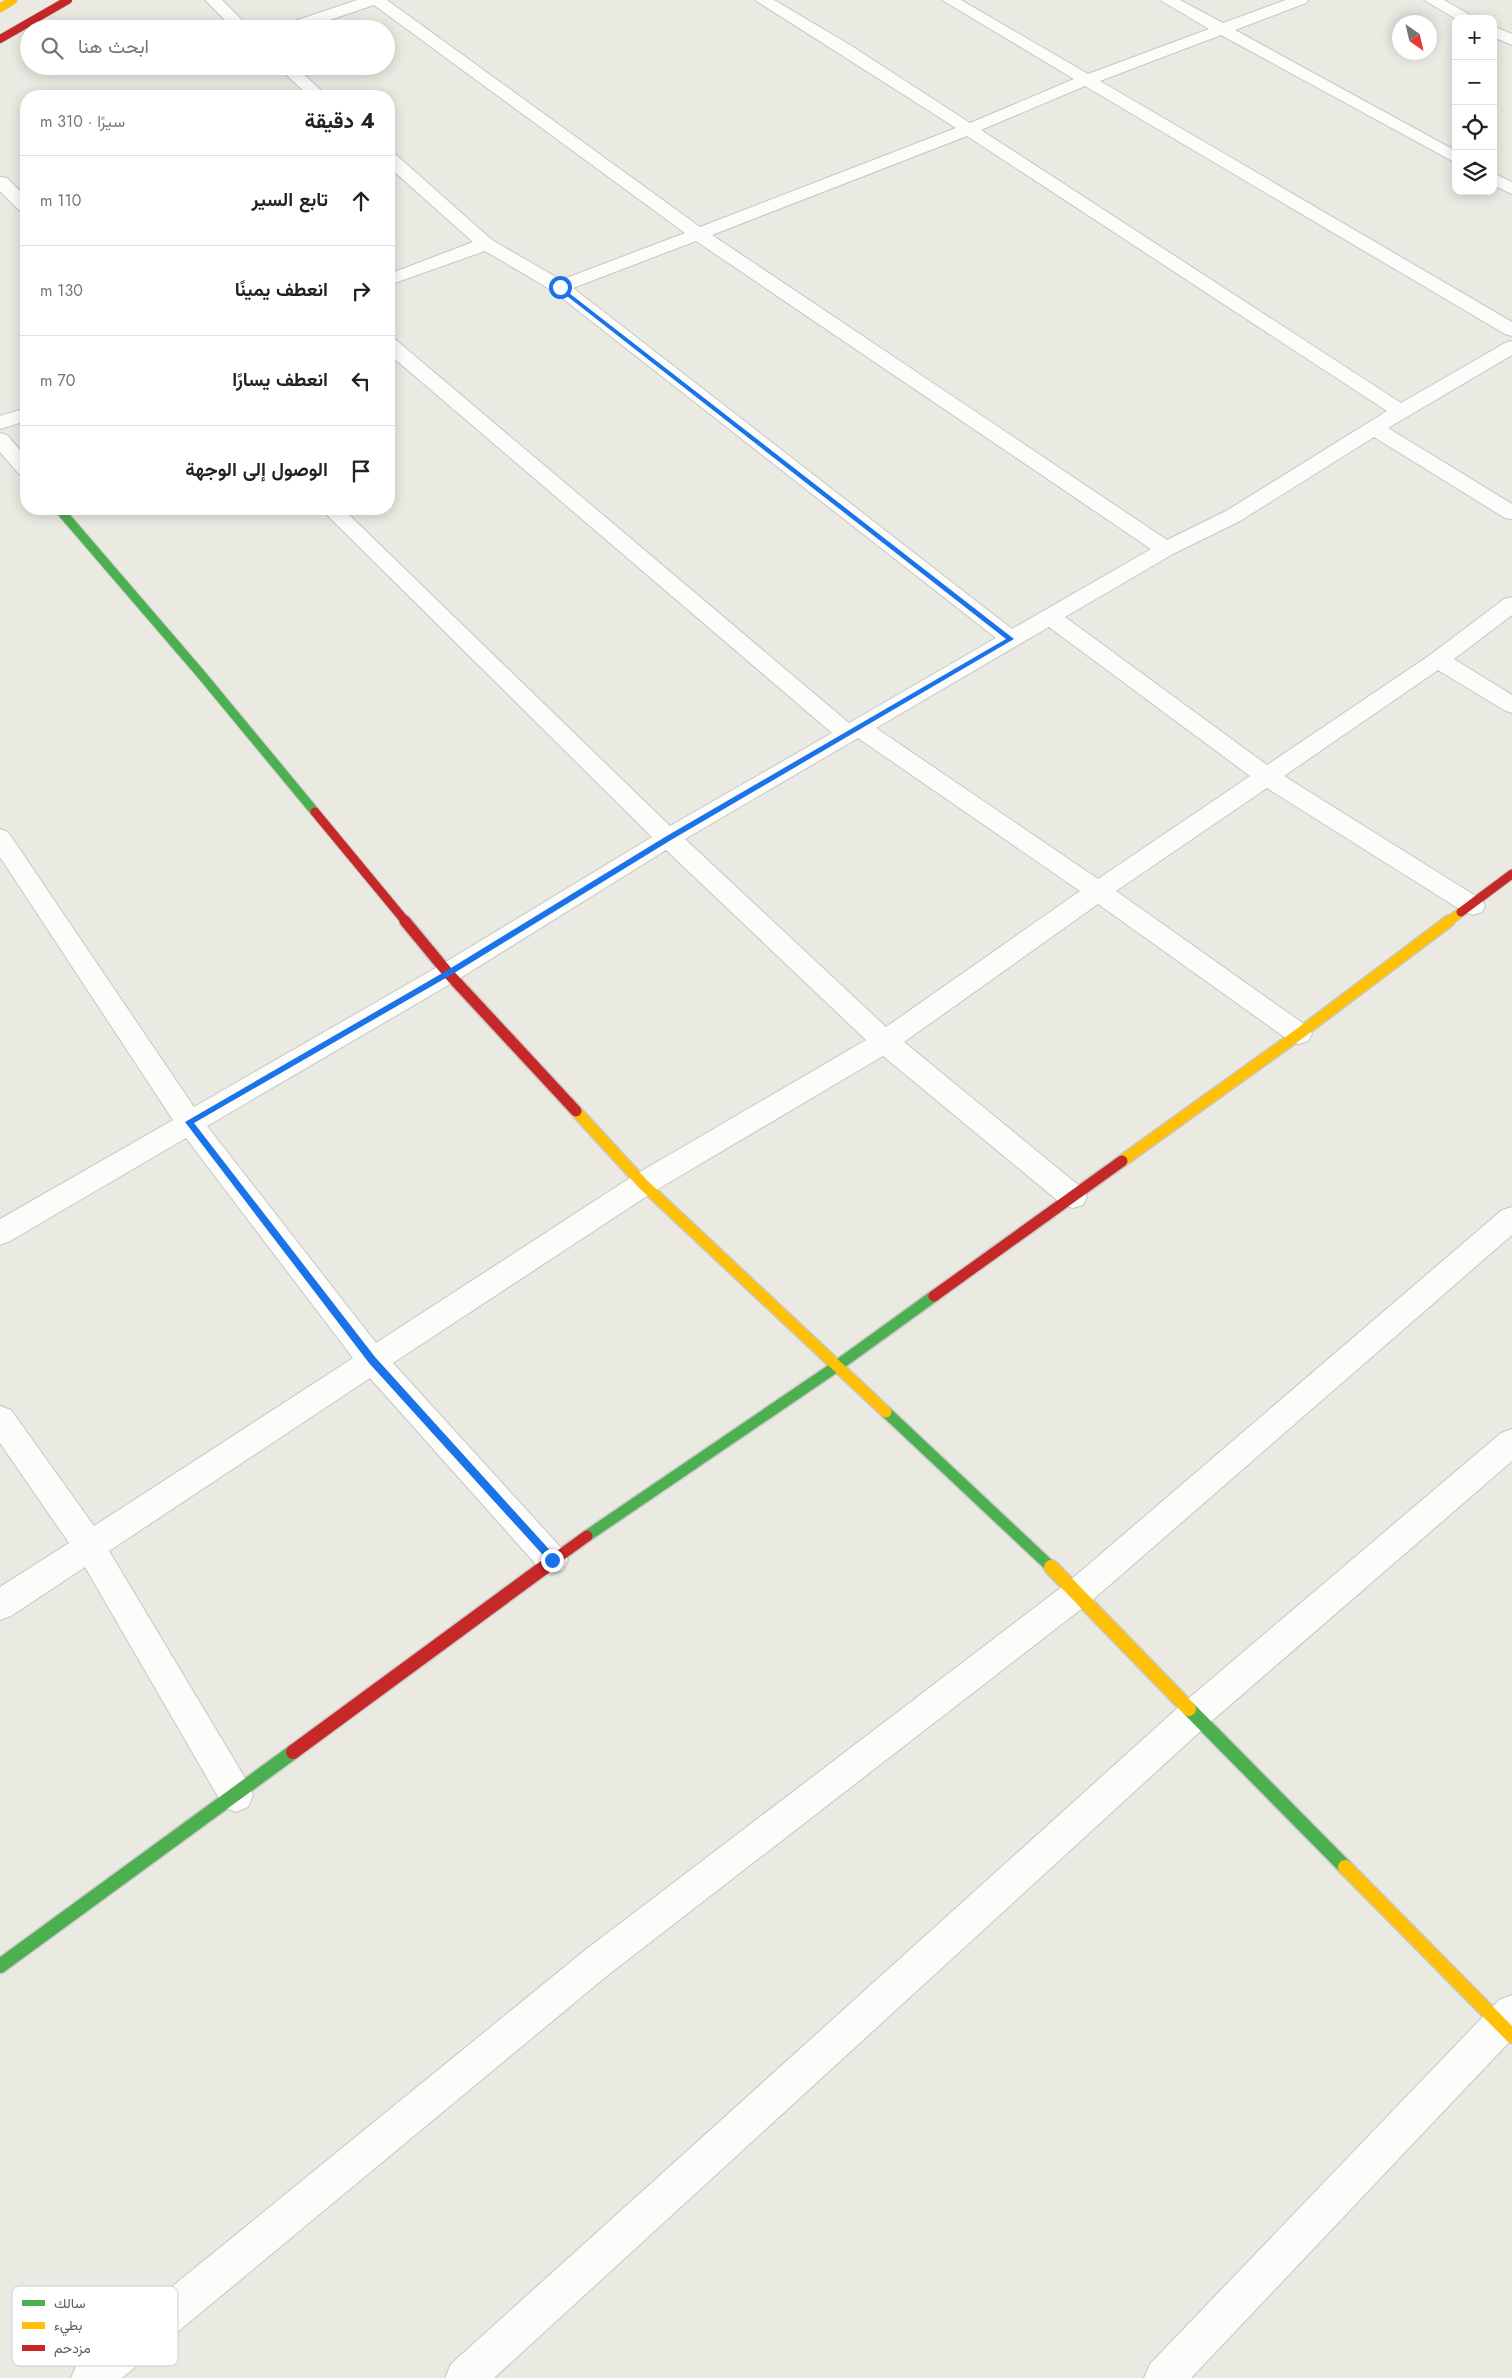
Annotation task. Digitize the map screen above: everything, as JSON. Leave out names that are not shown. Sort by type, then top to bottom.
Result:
[{"type":"street","points":[[0,8],[13,0]]},
{"type":"street","points":[[33,20],[68,0]]},
{"type":"street","points":[[213,0],[234,20]]},
{"type":"street","points":[[313,20],[373,0]]},
{"type":"street","points":[[377,0],[697,233],[1166,549]]},
{"type":"street","points":[[763,0],[829,41],[844,48],[1401,411]]},
{"type":"street","points":[[950,0],[1084,81],[1512,330]]},
{"type":"street","points":[[1168,0],[1452,156]]},
{"type":"street","points":[[560,287],[969,129],[1084,81],[1300,0]]},
{"type":"street","points":[[1432,0],[1461,15]]},
{"type":"street","points":[[0,39],[20,28]]},
{"type":"street","points":[[1497,33],[1512,40]]},
{"type":"street","points":[[295,75],[312,90]]},
{"type":"street","points":[[395,163],[486,244],[560,287],[1010,639]]},
{"type":"street","points":[[1497,180],[1512,189]]},
{"type":"street","points":[[0,182],[20,201]]},
{"type":"street","points":[[395,278],[486,244]]},
{"type":"street","points":[[395,349],[854,731],[1098,891],[1299,1034]]},
{"type":"street","points":[[0,1233],[448,973],[668,838],[1166,549],[1233,516],[1401,411],[1508,353]]},
{"type":"street","points":[[0,423],[20,416]]},
{"type":"street","points":[[1374,428],[1512,513]]},
{"type":"street","points":[[0,440],[20,463]]},
{"type":"street","points":[[64,515],[200,673],[448,973],[643,1184],[1078,1594],[1194,1715],[1508,2025],[1164,2378]]},
{"type":"street","points":[[337,515],[668,838],[885,1042],[1073,1197]]},
{"type":"street","points":[[0,1605],[643,1184],[885,1042],[1098,891],[1438,660],[1512,604]]},
{"type":"street","points":[[1050,617],[1267,777],[1473,906]]},
{"type":"street","points":[[1438,660],[1512,705]]},
{"type":"street","points":[[0,838],[189,1122],[372,1360],[552,1560]]},
{"type":"street","points":[[0,1966],[236,1795],[552,1560],[837,1366],[1299,1034],[1473,906],[1512,874]]},
{"type":"street","points":[[178,2306],[596,1962],[1078,1594],[1512,1218]]},
{"type":"street","points":[[0,1419],[90,1547],[236,1795]]},
{"type":"street","points":[[464,2378],[1194,1715],[1512,1442]]},
{"type":"street","points":[[91,2378],[106,2366]]},
{"type":"traffic: fast","points":[[64,515],[200,673],[315,812]]},
{"type":"traffic: fast","points":[[587,1536],[837,1366],[934,1296]]},
{"type":"traffic: fast","points":[[886,1412],[1051,1567]]},
{"type":"traffic: fast","points":[[1189,1709],[1345,1867]]},
{"type":"traffic: fast","points":[[0,1966],[293,1752]]},
{"type":"traffic: slow","points":[[0,8],[13,0]]},
{"type":"traffic: slow","points":[[1122,1161],[1299,1034],[1461,912]]},
{"type":"traffic: slow","points":[[576,1111],[643,1184],[886,1412]]},
{"type":"traffic: slow","points":[[1051,1567],[1189,1709]]},
{"type":"traffic: slow","points":[[1345,1867],[1512,2036]]},
{"type":"traffic: jam","points":[[33,20],[68,0]]},
{"type":"traffic: jam","points":[[0,39],[20,28]]},
{"type":"traffic: jam","points":[[315,812],[448,973],[576,1111]]},
{"type":"traffic: jam","points":[[1461,912],[1512,874]]},
{"type":"traffic: jam","points":[[934,1296],[1122,1161]]},
{"type":"traffic: jam","points":[[293,1752],[587,1536]]},
{"type":"route","points":[[552,1560],[372,1360],[189,1122],[448,973],[668,838],[1010,639],[560,287]]}]
